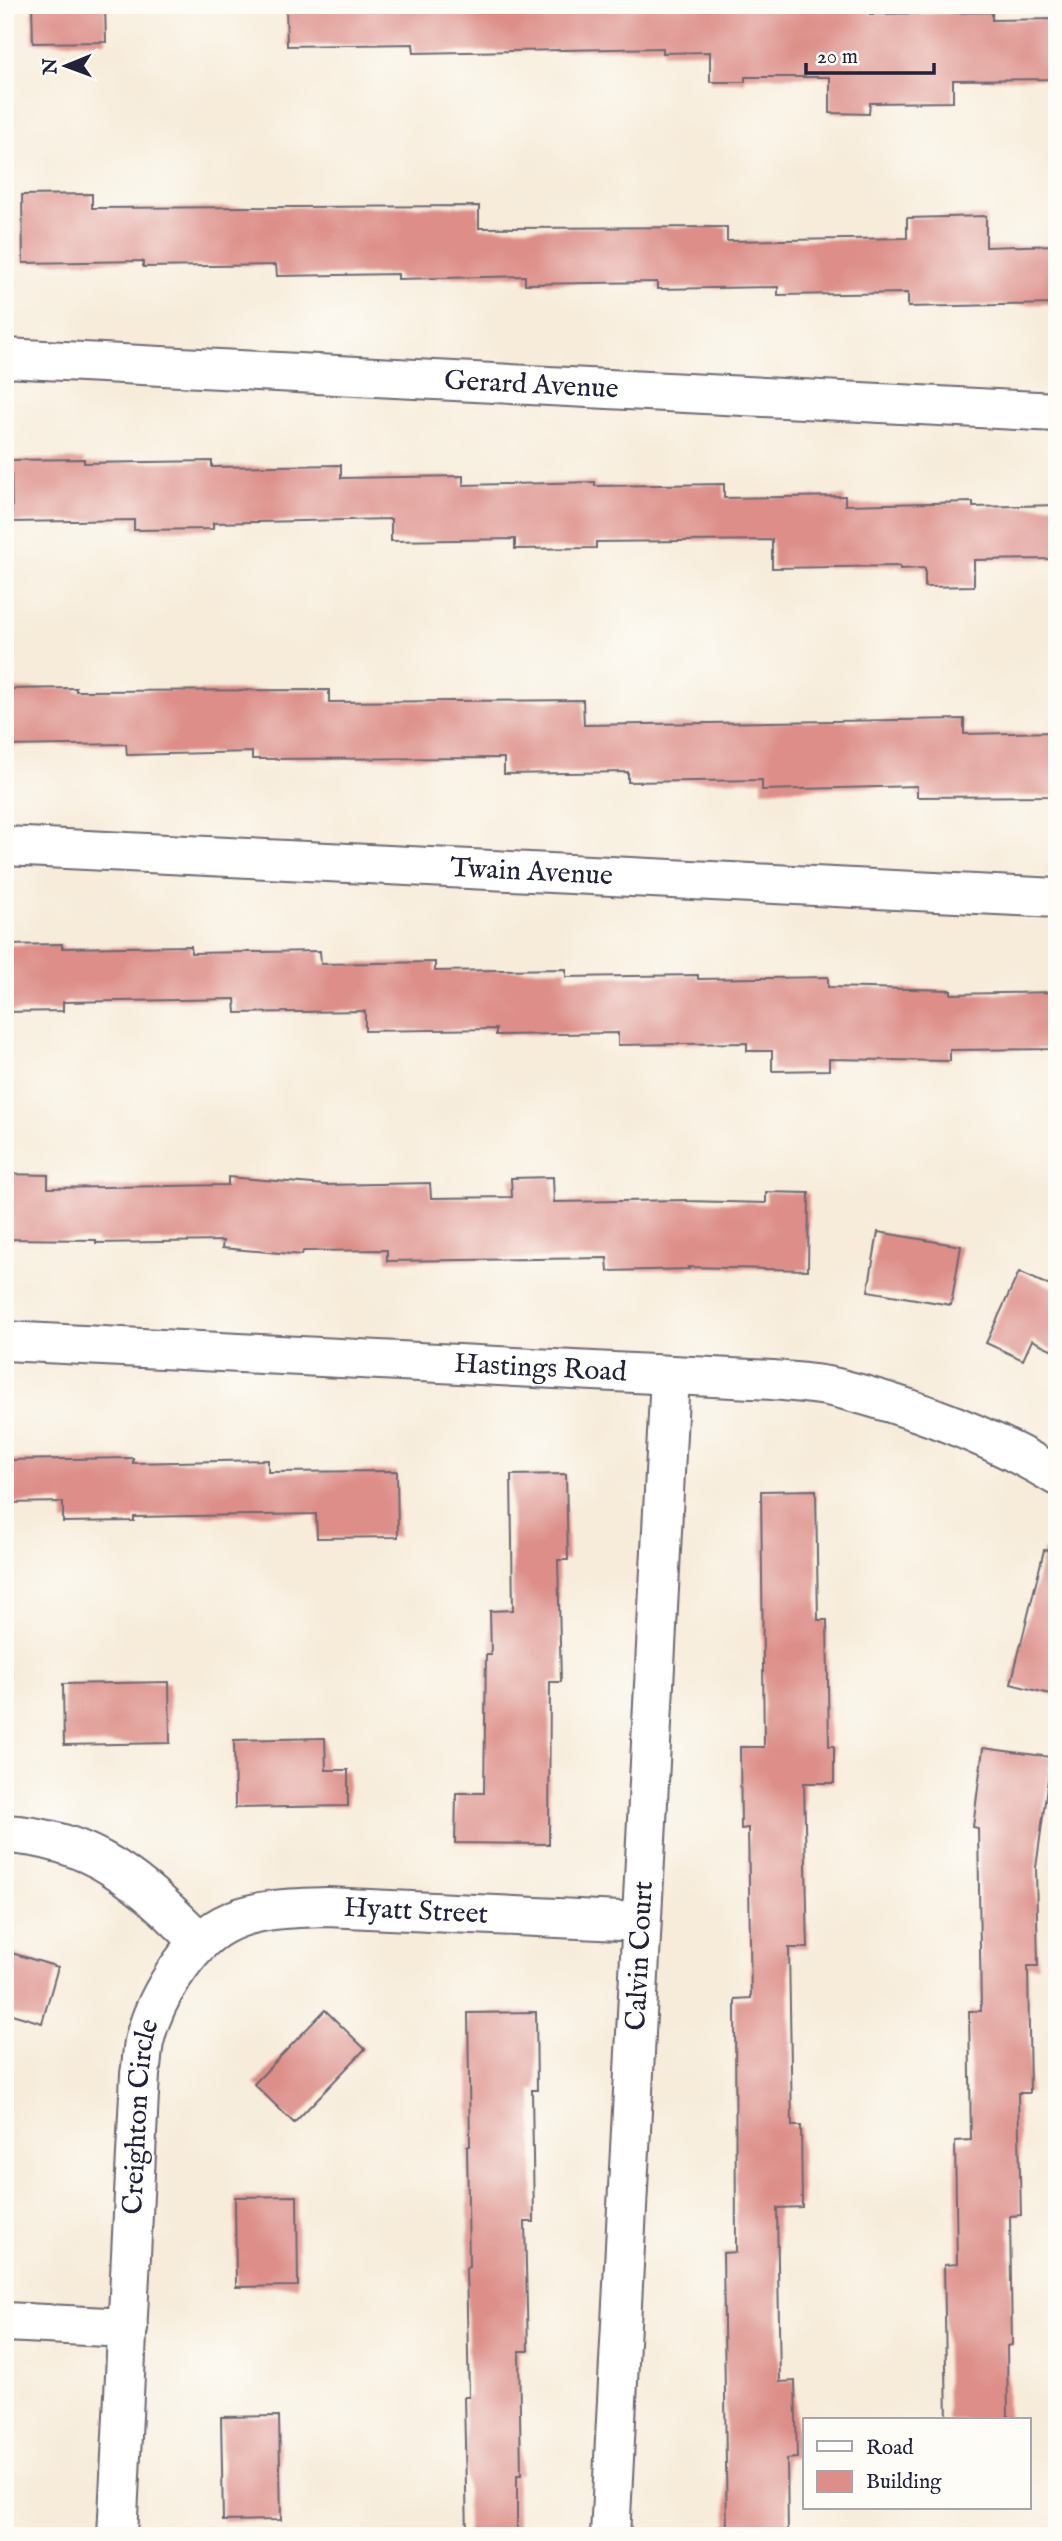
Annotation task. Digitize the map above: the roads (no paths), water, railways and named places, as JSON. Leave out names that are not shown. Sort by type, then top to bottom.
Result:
[{"type":"street","name":"Gerard Avenue","points":[[5,358],[1057,412]]},
{"type":"street","name":"Twain Avenue","points":[[5,846],[1057,898]]},
{"type":"street","name":"Hastings Road","points":[[5,1341],[772,1380],[834,1387],[902,1407],[973,1433],[1057,1476]]},
{"type":"street","name":"Calvin Court","points":[[610,2536],[670,1376]]},
{"type":"street","points":[[5,1834],[64,1844],[101,1859],[136,1882],[200,1942]]},
{"type":"street","name":"Hyatt Street","points":[[200,1942],[223,1925],[251,1915],[287,1908],[341,1908],[641,1922]]},
{"type":"street","name":"Creighton Circle","points":[[117,2536],[140,2074],[144,2042],[167,1986],[200,1942]]},
{"type":"street","points":[[5,2322],[128,2328]]}]
